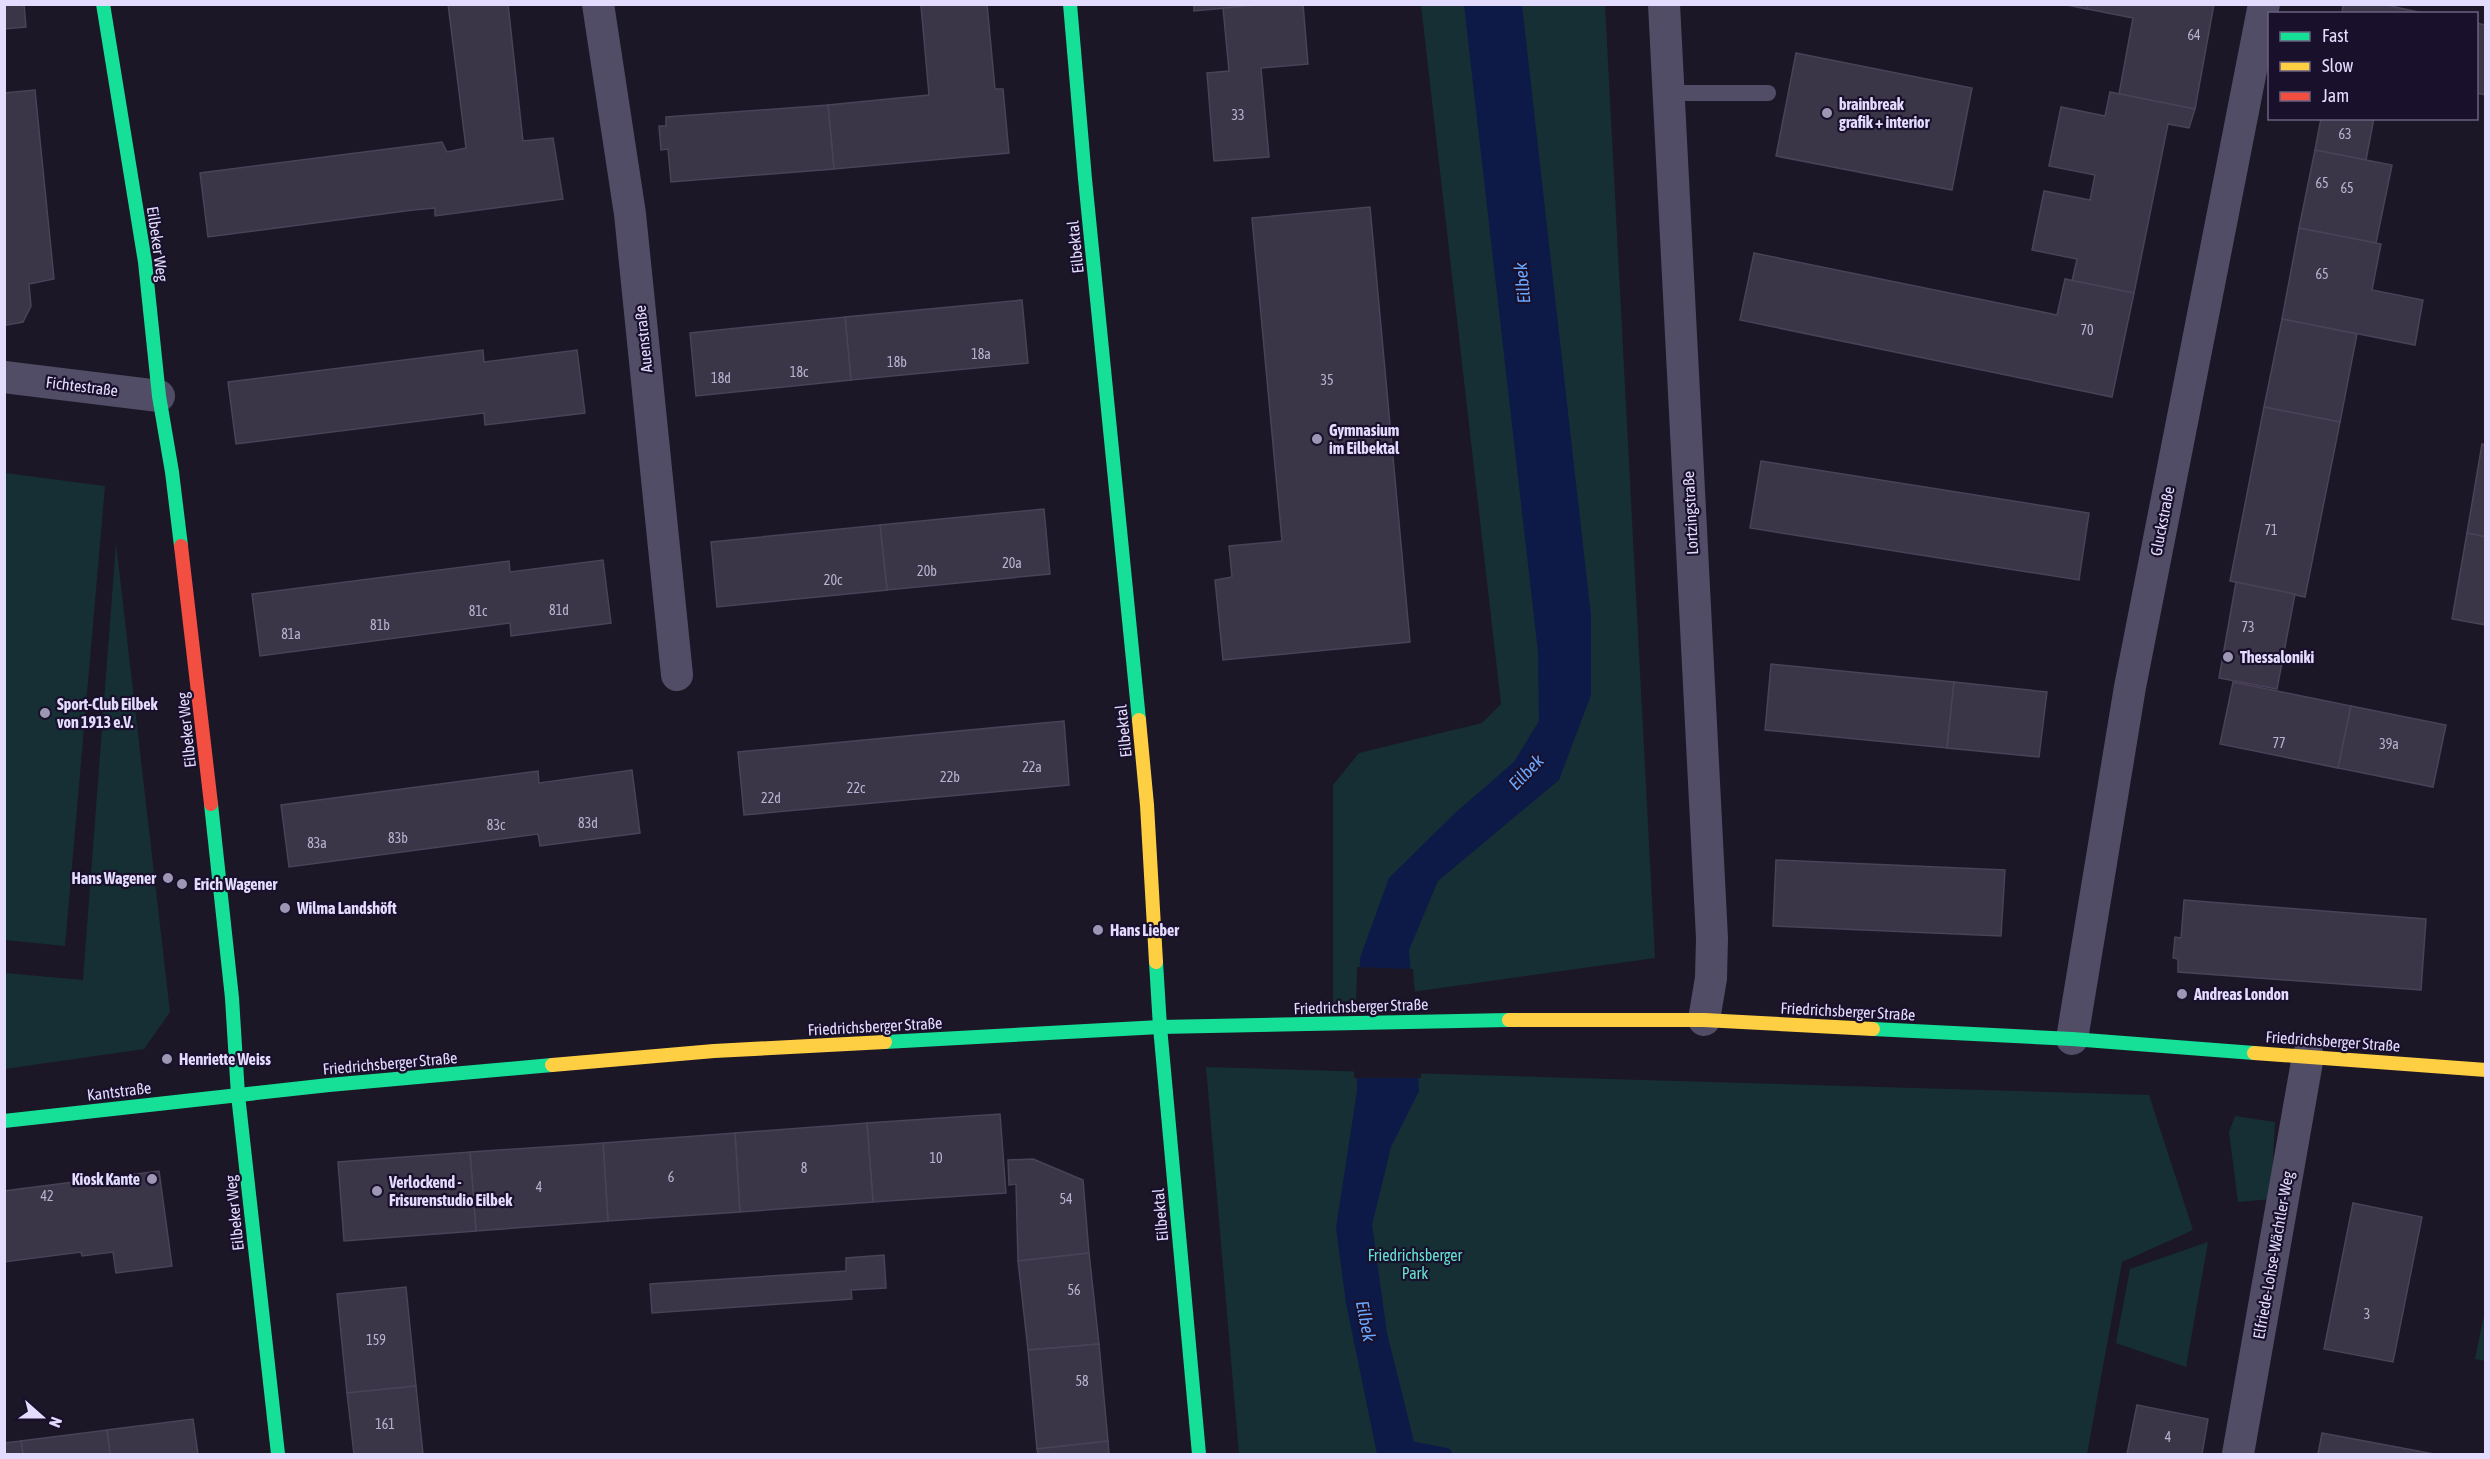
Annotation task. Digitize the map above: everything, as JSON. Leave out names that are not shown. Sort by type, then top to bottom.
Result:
[{"type":"street","name":"Eilbeker Weg","points":[[103,4],[145,262],[159,396],[172,472],[199,691],[232,998],[238,1095],[278,1455]]},
{"type":"street","name":"Auenstraße","points":[[598,4],[630,214],[677,675]]},
{"type":"street","name":"Eilbektal","points":[[1070,4],[1085,179],[1147,805],[1160,1027],[1199,1455]]},
{"type":"street","name":"Lortzingstraße","points":[[1664,4],[1712,938],[1711,978],[1704,1020]]},
{"type":"street","name":"Gluckstraße","points":[[2072,1039],[2130,687],[2264,4]]},
{"type":"street","name":"Fichtestraße","points":[[4,377],[159,396]]},
{"type":"street","name":"Friedrichsberger Straße","points":[[238,1095],[714,1051],[1160,1027],[1326,1025],[1438,1020],[1704,1020],[2072,1039],[2486,1070]]},
{"type":"street","name":"Elfriede-Lohse-Wächtler-Weg","points":[[2238,1455],[2308,1056]]},
{"type":"street","name":"Kantstraße","points":[[4,1121],[238,1095]]},
{"type":"lane","points":[[1668,93],[1768,93]]},
{"type":"green space","points":[[1421,5],[1605,5],[1655,958],[1333,1003],[1333,785],[1359,753],[1482,723],[1501,704]]},
{"type":"green space","name":"Sport-Club Eilbek von 1913 e.V.","points":[[5,473],[105,486],[65,946],[5,940]]},
{"type":"green space","points":[[116,543],[170,1012],[144,1049],[5,1069],[5,973],[83,980]]},
{"type":"green space","name":"Friedrichsberger Park","points":[[1206,1067],[2149,1095],[2193,1230],[2122,1262],[2087,1454],[1239,1454]]},
{"type":"green space","points":[[2235,1116],[2275,1122],[2271,1199],[2238,1202],[2229,1132]]},
{"type":"green space","points":[[2208,1242],[2186,1367],[2116,1343],[2130,1269]]},
{"type":"green space","points":[[2485,1310],[2485,1361],[2475,1359]]},
{"type":"water","name":"Eilbek","points":[[1464,5],[1522,5],[1591,616],[1591,695],[1559,780],[1438,881],[1409,950],[1419,1091],[1391,1147],[1372,1225],[1387,1333],[1417,1454],[1377,1454],[1346,1303],[1336,1228],[1357,1091],[1360,958],[1389,878],[1455,813],[1514,762],[1539,721],[1538,652]]},
{"type":"pier","points":[[1357,967],[1413,969],[1421,1078],[1354,1078]]},
{"type":"building","points":[[4,4],[24,4],[26,27],[4,29]]},
{"type":"building","points":[[448,4],[508,4],[523,141],[553,138],[563,199],[435,216],[435,208],[413,210],[208,237],[200,173],[442,142],[447,152],[466,148]]},
{"type":"building","points":[[987,4],[995,89],[1003,89],[1009,153],[834,169],[828,105],[929,95],[921,6]]},
{"type":"building","points":[[1194,4],[1269,4],[1194,11]]},
{"type":"building","points":[[1303,4],[1308,64],[1261,68],[1269,157],[1214,161],[1207,73],[1229,71],[1223,8]]},
{"type":"building","points":[[2062,4],[2088,4],[2087,9]]},
{"type":"building","points":[[2088,4],[2214,4],[2195,109],[2119,94],[2133,18],[2087,9]]},
{"type":"building","points":[[2343,4],[2382,4],[2418,12],[2342,12]]},
{"type":"building","points":[[2478,23],[2486,25],[2486,95],[2478,93]]},
{"type":"building","points":[[1796,53],[1972,88],[1952,190],[1776,156]]},
{"type":"building","points":[[35,90],[54,279],[29,284],[31,306],[23,322],[7,325],[4,324],[4,93]]},
{"type":"building","points":[[2110,92],[2195,109],[2189,128],[2168,124],[2134,293],[2072,281],[2077,259],[2032,250],[2044,191],[2090,200],[2095,175],[2049,166],[2061,107],[2105,116]]},
{"type":"building","points":[[828,105],[834,169],[671,182],[668,149],[661,150],[659,126],[666,126],[666,117]]},
{"type":"building","points":[[2321,120],[2374,120],[2366,160],[2315,150]]},
{"type":"building","points":[[2315,150],[2392,165],[2376,243],[2299,228]]},
{"type":"building","points":[[1370,207],[1410,642],[1223,660],[1215,580],[1232,577],[1229,546],[1282,541],[1252,218]]},
{"type":"building","points":[[2299,228],[2381,244],[2372,290],[2423,300],[2415,345],[2282,319]]},
{"type":"building","points":[[1754,253],[2057,315],[2065,279],[2134,293],[2112,397],[1740,320]]},
{"type":"building","points":[[1022,300],[1028,363],[851,380],[845,317]]},
{"type":"building","points":[[845,317],[851,380],[696,396],[690,333]]},
{"type":"building","points":[[2282,319],[2357,334],[2340,422],[2264,407]]},
{"type":"building","points":[[483,350],[484,362],[577,350],[585,413],[485,425],[484,413],[236,444],[228,382]]},
{"type":"building","points":[[2264,407],[2340,422],[2305,597],[2230,581]]},
{"type":"building","points":[[2482,444],[2486,445],[2486,537],[2467,533]]},
{"type":"building","points":[[1761,461],[2089,513],[2079,580],[1750,528]]},
{"type":"building","points":[[1044,509],[1050,574],[887,590],[880,525]]},
{"type":"building","points":[[880,525],[887,590],[717,607],[711,542]]},
{"type":"building","points":[[2467,533],[2486,537],[2486,625],[2452,619]]},
{"type":"building","points":[[603,560],[611,623],[511,636],[510,623],[260,656],[252,594],[509,561],[510,572]]},
{"type":"building","points":[[2236,582],[2295,594],[2277,689],[2219,678]]},
{"type":"building","points":[[1771,664],[1954,682],[1947,748],[1765,730]]},
{"type":"building","points":[[1954,682],[2047,692],[2039,757],[1947,748]]},
{"type":"building","points":[[2233,682],[2351,706],[2338,768],[2220,744]]},
{"type":"building","points":[[2351,706],[2446,725],[2433,787],[2338,768]]},
{"type":"building","points":[[1064,721],[1069,785],[744,815],[738,752]]},
{"type":"building","points":[[632,770],[640,833],[540,846],[538,834],[289,867],[281,805],[538,771],[539,783]]},
{"type":"building","points":[[1776,860],[2005,870],[2001,936],[1773,926]]},
{"type":"building","points":[[2184,900],[2426,919],[2421,990],[2178,972],[2178,959],[2173,958],[2175,937],[2181,938]]},
{"type":"building","points":[[1000,1114],[1006,1193],[873,1202],[867,1123]]},
{"type":"building","points":[[867,1123],[873,1202],[740,1212],[735,1133]]},
{"type":"building","points":[[735,1133],[740,1212],[608,1221],[603,1143]]},
{"type":"building","points":[[603,1143],[608,1221],[476,1231],[470,1152]]},
{"type":"building","points":[[470,1152],[476,1231],[344,1241],[338,1162]]},
{"type":"building","points":[[1033,1159],[1083,1180],[1089,1253],[1018,1261],[1016,1184],[1009,1185],[1008,1160]]},
{"type":"building","points":[[159,1171],[172,1266],[116,1273],[113,1252],[82,1256],[81,1252],[4,1262],[4,1191]]},
{"type":"building","points":[[2353,1203],[2422,1217],[2393,1362],[2324,1349]]},
{"type":"building","points":[[1089,1253],[1099,1344],[1028,1350],[1018,1261]]},
{"type":"building","points":[[884,1255],[886,1288],[851,1290],[852,1299],[652,1313],[650,1284],[846,1271],[846,1258]]},
{"type":"building","points":[[406,1287],[416,1386],[347,1393],[337,1294]]},
{"type":"building","points":[[1099,1344],[1108,1441],[1037,1449],[1028,1350]]},
{"type":"building","points":[[416,1386],[423,1454],[354,1454],[347,1393]]},
{"type":"building","points":[[2137,1405],[2208,1419],[2202,1454],[2127,1454]]},
{"type":"building","points":[[193,1419],[198,1454],[110,1454],[107,1430]]},
{"type":"building","points":[[107,1430],[110,1454],[23,1454],[21,1441]]},
{"type":"building","points":[[2322,1433],[2434,1454],[2318,1454]]},
{"type":"building","points":[[21,1441],[23,1454],[4,1454],[4,1443]]},
{"type":"building","points":[[1108,1441],[1109,1454],[1038,1454],[1037,1449]]},
{"type":"waterway","points":[[1415,1448],[1446,1454]]},
{"type":"traffic: fast","points":[[103,4],[145,262],[159,396],[172,472],[181,546]]},
{"type":"traffic: fast","points":[[1070,4],[1085,179],[1139,720]]},
{"type":"traffic: fast","points":[[211,804],[232,998],[238,1095],[278,1454]]},
{"type":"traffic: fast","points":[[1156,962],[1199,1454]]},
{"type":"traffic: fast","points":[[885,1042],[1160,1027],[1509,1020]]},
{"type":"traffic: fast","points":[[1873,1029],[2072,1039],[2254,1053]]},
{"type":"traffic: fast","points":[[4,1121],[329,1085],[552,1065]]},
{"type":"traffic: slow","points":[[1139,720],[1147,805],[1156,962]]},
{"type":"traffic: slow","points":[[1509,1020],[1704,1020],[1873,1029]]},
{"type":"traffic: slow","points":[[552,1065],[714,1051],[885,1042]]},
{"type":"traffic: slow","points":[[2254,1053],[2486,1070]]},
{"type":"traffic: jam","points":[[181,546],[211,804]]},
{"type":"place","name":"brainbreak grafik + interior","points":[[1827,113]]},
{"type":"place","name":"Gymnasium im Eilbektal","points":[[1317,439]]},
{"type":"place","name":"Thessaloniki","points":[[2228,657]]},
{"type":"place","name":"Sport-Club Eilbek von 1913 e.V.","points":[[45,713]]},
{"type":"place","name":"Hans Wagener","points":[[168,878]]},
{"type":"place","name":"Erich Wagener","points":[[182,884]]},
{"type":"place","name":"Wilma Landshöft","points":[[285,908]]},
{"type":"place","name":"Hans Lieber","points":[[1098,930]]},
{"type":"place","name":"Andreas London","points":[[2182,994]]},
{"type":"place","name":"Henriette Weiss","points":[[167,1059]]},
{"type":"place","name":"Kiosk Kante","points":[[152,1179]]},
{"type":"place","name":"Verlockend - Frisurenstudio Eilbek","points":[[377,1191]]}]
